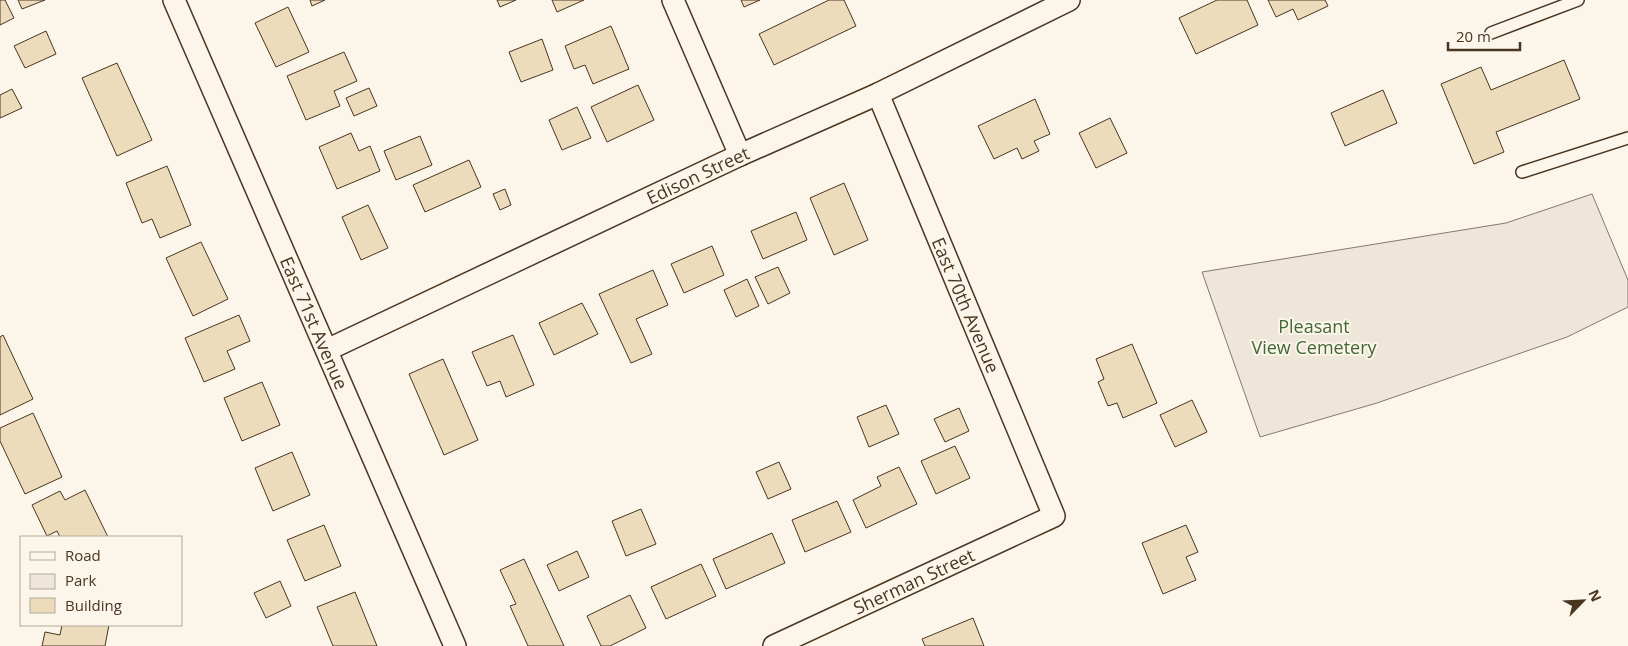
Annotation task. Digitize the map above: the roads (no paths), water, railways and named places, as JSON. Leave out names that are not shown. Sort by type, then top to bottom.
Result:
[{"type":"street","name":"East 71st Avenue","points":[[174,0],[455,646]]},
{"type":"street","points":[[673,0],[740,155]]},
{"type":"street","name":"Edison Street","points":[[327,350],[740,155],[878,94],[1069,0]]},
{"type":"street","name":"East 70th Avenue","points":[[878,94],[1054,516]]},
{"type":"street","name":"Sherman Street","points":[[774,646],[1054,516]]},
{"type":"lane","points":[[1491,33],[1578,0]]},
{"type":"lane","points":[[1522,172],[1628,138]]},
{"type":"park label","name":"Pleasant View Cemetery","points":[[1314,336]]}]
